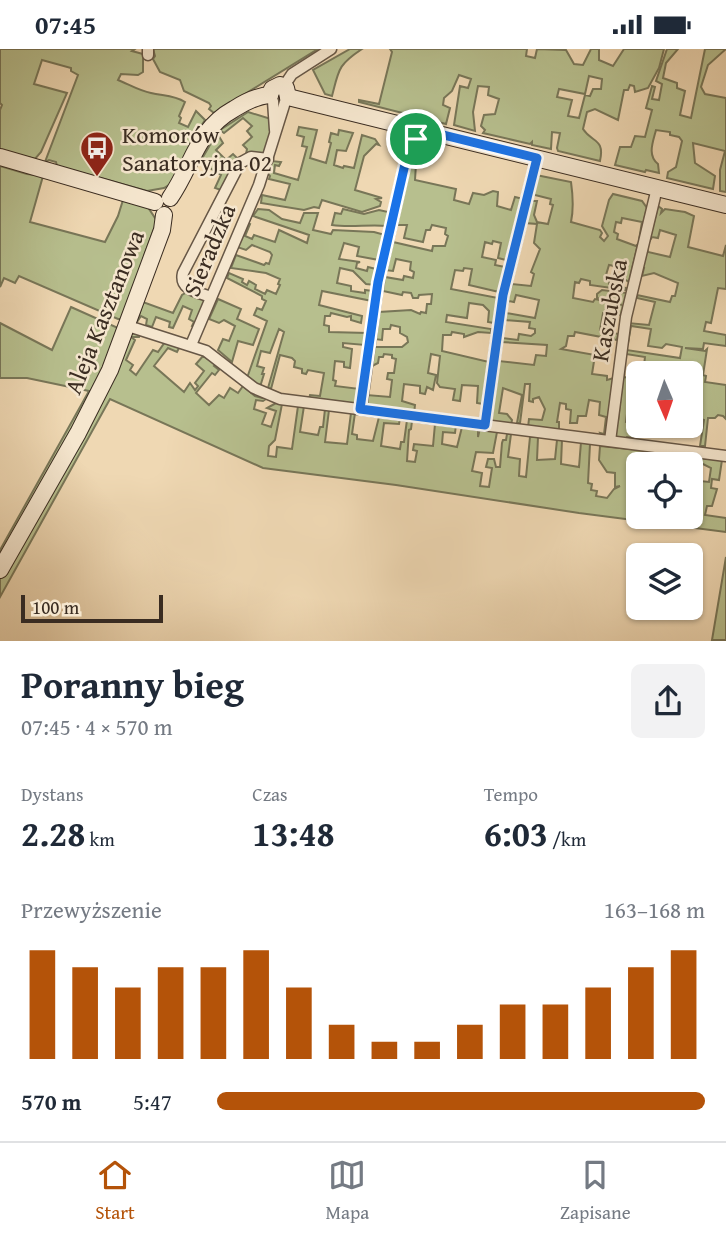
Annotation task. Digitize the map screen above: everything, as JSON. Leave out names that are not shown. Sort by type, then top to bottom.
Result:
[{"type":"street","points":[[331,49],[292,74],[280,96],[726,205]]},
{"type":"street","name":"Sieradzka","points":[[191,345],[268,159],[280,96]]},
{"type":"street","name":"Aleja Kasztanowa","points":[[0,570],[98,394],[128,326],[162,230],[163,205],[178,187],[202,136],[215,122],[254,98],[280,96]]},
{"type":"street","points":[[360,409],[384,255],[408,151],[419,129]]},
{"type":"street","points":[[0,157],[163,205]]},
{"type":"street","points":[[211,297],[185,286],[182,282],[183,273],[240,163],[251,157],[268,159]]},
{"type":"street","points":[[485,425],[503,295],[537,158]]},
{"type":"street","name":"Kaszubska","points":[[610,441],[626,317],[657,188]]},
{"type":"street","points":[[128,326],[212,354],[251,386],[270,396],[726,456]]},
{"type":"green space","points":[[0,49],[135,49],[132,51],[143,54],[143,72],[138,75],[121,74],[118,80],[143,91],[185,102],[179,123],[188,127],[196,111],[205,120],[172,183],[164,188],[147,191],[57,166],[56,162],[49,160],[45,162],[78,75],[71,71],[71,68],[42,60],[34,84],[67,93],[41,152],[35,159],[0,150]]},
{"type":"green space","points":[[153,49],[318,49],[214,113],[209,109],[209,103],[184,91],[180,80],[160,72],[153,59]]},
{"type":"green space","points":[[350,49],[362,49],[341,68],[332,96],[325,94],[313,70]]},
{"type":"green space","points":[[390,49],[527,49],[526,56],[535,58],[537,49],[566,50],[574,64],[583,65],[591,49],[599,49],[599,60],[613,66],[624,49],[664,49],[659,68],[648,88],[635,92],[634,86],[630,85],[628,90],[624,90],[618,120],[595,109],[587,112],[583,129],[599,144],[600,161],[558,151],[560,133],[552,132],[551,149],[532,145],[532,142],[530,144],[483,133],[485,130],[481,126],[484,115],[495,114],[499,99],[488,95],[489,87],[478,86],[473,112],[475,131],[454,125],[460,86],[468,88],[471,79],[459,75],[452,91],[444,98],[443,105],[450,108],[446,124],[359,102],[379,104],[392,52]],"holes":[[[589,76],[602,79],[601,89],[593,89],[590,96],[585,95],[579,118],[568,116],[572,100],[557,97],[559,89],[585,94]]]},
{"type":"green space","points":[[667,49],[678,49],[666,63],[663,78],[677,83],[677,88],[685,91],[680,115],[691,118],[705,49],[726,49],[708,65],[701,87],[705,94],[726,98],[726,192],[720,191],[720,170],[725,151],[693,143],[695,163],[715,176],[713,189],[667,178],[668,172],[676,167],[682,141],[679,137],[670,135],[670,132],[656,130],[652,152],[659,173],[615,165],[620,147],[631,147],[635,136],[645,137],[652,110],[646,108],[652,86],[655,87],[652,99],[659,100],[662,84],[656,81]]},
{"type":"green space","points":[[248,112],[271,119],[271,134],[266,154],[246,154],[247,149],[243,145],[252,137],[247,131],[252,126],[243,118],[224,133],[220,130]]},
{"type":"green space","points":[[299,127],[317,130],[310,158],[326,163],[331,133],[338,135],[339,130],[353,133],[346,151],[337,150],[334,165],[343,168],[354,168],[362,135],[375,139],[379,145],[376,144],[364,156],[355,190],[382,198],[376,199],[381,202],[380,206],[362,212],[322,200],[319,208],[304,210],[261,203],[262,195],[285,200],[290,184],[269,179],[272,161],[281,162],[279,166],[275,165],[274,173],[298,180],[307,147],[302,146],[304,137],[297,135]]},
{"type":"green space","points":[[217,133],[223,143],[216,150],[226,160],[233,154],[238,159],[221,190],[215,188],[221,175],[200,162]]},
{"type":"green space","points":[[408,162],[416,164],[415,180],[456,189],[454,200],[469,204],[473,193],[484,195],[493,191],[498,192],[497,206],[511,210],[515,197],[523,199],[506,260],[498,258],[501,243],[485,242],[482,257],[496,260],[495,265],[505,267],[499,292],[469,285],[472,269],[464,268],[463,271],[455,270],[451,289],[498,298],[494,323],[488,322],[489,311],[483,305],[469,303],[467,318],[447,315],[446,322],[491,329],[491,333],[478,332],[464,337],[464,334],[452,332],[451,335],[443,335],[442,351],[489,362],[483,404],[477,403],[478,386],[462,385],[460,401],[453,400],[455,389],[440,387],[437,383],[440,356],[431,354],[428,373],[436,375],[433,390],[427,387],[425,394],[420,393],[420,386],[404,384],[402,401],[415,405],[414,413],[366,405],[367,395],[390,397],[392,380],[387,379],[388,373],[394,373],[396,359],[392,358],[392,355],[384,354],[379,357],[378,363],[372,366],[373,347],[402,347],[408,342],[407,337],[400,333],[400,327],[391,325],[390,329],[383,329],[382,340],[374,339],[379,312],[411,310],[420,314],[426,313],[427,304],[431,304],[432,294],[413,298],[411,293],[403,292],[402,295],[383,291],[385,277],[403,280],[404,276],[413,278],[411,262],[396,259],[393,271],[384,270],[393,242],[432,251],[433,246],[445,246],[448,236],[445,234],[446,228],[432,225],[430,230],[426,230],[423,242],[404,238],[407,225],[397,225]]},
{"type":"green space","points":[[0,166],[43,176],[30,222],[105,242],[123,200],[147,206],[157,221],[129,309],[121,319],[19,276],[15,283],[4,278],[0,287]]},
{"type":"green space","points":[[536,175],[571,182],[571,222],[600,230],[600,237],[604,241],[608,236],[602,226],[613,194],[642,201],[647,208],[639,240],[642,222],[622,218],[621,223],[616,222],[614,232],[618,234],[617,239],[636,246],[638,244],[629,282],[623,278],[625,268],[609,265],[606,275],[610,277],[609,284],[626,290],[590,285],[590,281],[581,279],[579,283],[575,282],[573,298],[593,302],[595,299],[622,305],[597,298],[597,294],[602,290],[627,293],[625,310],[621,315],[603,313],[600,330],[618,334],[617,340],[575,332],[574,336],[568,336],[566,346],[561,349],[595,355],[592,374],[607,376],[607,380],[614,378],[605,436],[600,433],[604,434],[606,417],[599,415],[600,402],[589,400],[586,416],[578,416],[577,423],[570,423],[571,410],[566,409],[566,404],[560,403],[557,422],[559,431],[528,427],[529,419],[542,420],[545,409],[539,397],[533,399],[533,402],[529,401],[530,384],[525,384],[520,423],[517,423],[522,395],[503,388],[499,413],[507,414],[512,420],[511,425],[490,420],[499,361],[534,365],[536,355],[546,356],[547,345],[502,342],[503,338],[518,340],[519,334],[531,336],[535,333],[535,329],[529,328],[530,322],[505,320],[506,313],[535,318],[539,300],[516,295],[514,302],[509,301],[506,306],[508,287],[511,288],[512,284],[531,286],[534,274],[531,272],[540,249],[534,243],[537,224],[525,223],[531,201],[537,201],[534,215],[537,222],[548,224],[553,205],[550,204],[551,199],[531,194]]},
{"type":"green space","points":[[658,206],[662,209],[661,213],[665,209],[694,216],[688,247],[723,256],[726,245],[726,289],[718,288],[711,323],[706,322],[704,331],[726,335],[726,346],[704,343],[703,349],[685,348],[705,351],[707,349],[704,368],[704,361],[644,361],[645,357],[626,354],[627,350],[680,358],[682,347],[666,344],[662,348],[648,346],[651,329],[631,326],[628,343],[628,323],[649,325],[655,302],[637,298],[637,295],[670,302],[672,296],[675,296],[678,283],[654,273],[642,276],[644,268],[641,267],[647,247],[648,252],[670,257],[676,235],[660,230],[658,238],[652,237],[649,242]]},
{"type":"green space","points":[[258,209],[269,210],[282,219],[300,223],[304,213],[318,213],[313,230],[331,234],[333,230],[385,235],[379,260],[357,256],[359,247],[344,243],[339,259],[360,262],[356,268],[367,271],[368,267],[376,269],[375,285],[366,284],[353,271],[340,268],[337,283],[351,286],[351,291],[373,291],[372,301],[322,291],[319,305],[362,316],[361,323],[351,320],[351,316],[331,313],[330,316],[325,316],[324,325],[329,326],[329,332],[367,333],[365,345],[343,343],[343,347],[352,349],[350,368],[344,367],[344,362],[335,361],[335,386],[360,389],[356,404],[309,399],[310,395],[320,396],[324,373],[308,370],[306,374],[302,373],[302,369],[294,367],[295,361],[292,358],[280,355],[271,389],[268,388],[284,332],[279,329],[270,353],[261,351],[257,366],[264,368],[264,374],[260,387],[247,378],[267,321],[254,315],[257,308],[262,310],[266,301],[262,296],[227,278],[229,273],[243,279],[242,282],[247,285],[249,281],[256,285],[255,289],[265,294],[267,290],[276,294],[280,279],[266,273],[231,268],[236,255],[264,265],[269,264],[272,255],[270,252],[252,245],[246,250],[237,247],[247,223],[250,224],[245,236],[252,239],[254,235],[275,242],[279,230],[307,243],[309,235],[253,216]]},
{"type":"green space","points":[[343,209],[364,214],[379,210],[388,212],[387,226],[332,225],[335,213],[341,214]]},
{"type":"green space","points":[[189,291],[206,300],[194,327],[194,322],[189,319],[192,310],[183,306],[173,328],[169,327],[170,322],[156,317],[152,327],[146,325],[147,319],[141,316],[137,322],[143,302],[173,313],[182,295]]},
{"type":"green space","points":[[218,299],[241,309],[237,319],[259,329],[253,345],[238,341],[232,362],[218,350],[223,339],[229,341],[235,326],[224,320],[219,323],[209,319]]},
{"type":"green space","points":[[71,307],[118,328],[90,401],[0,563],[0,550],[89,391],[27,378],[0,378],[0,323],[52,350]]},
{"type":"green space","points":[[131,334],[140,334],[139,337],[131,337],[135,340],[126,360],[133,365],[130,370],[136,375],[153,350],[158,352],[165,342],[180,346],[177,352],[168,348],[154,366],[184,392],[190,383],[195,390],[198,386],[195,383],[204,371],[196,364],[203,356],[216,364],[214,366],[219,370],[215,375],[212,373],[196,393],[209,405],[219,395],[224,398],[230,388],[238,393],[243,386],[255,396],[266,399],[256,400],[254,409],[266,413],[262,424],[271,427],[276,411],[267,408],[278,402],[282,404],[275,440],[269,446],[268,456],[276,457],[277,447],[292,449],[298,406],[304,406],[300,432],[318,435],[320,427],[323,427],[325,409],[329,410],[325,442],[347,444],[351,413],[355,413],[352,434],[357,435],[357,439],[373,441],[379,417],[400,419],[399,424],[384,423],[381,446],[400,449],[401,442],[404,442],[407,420],[412,421],[407,461],[415,462],[417,451],[413,450],[414,444],[433,446],[435,424],[456,425],[455,433],[443,432],[442,444],[457,447],[462,427],[478,428],[478,437],[480,428],[497,432],[493,453],[476,452],[472,471],[482,473],[480,486],[489,487],[492,468],[486,467],[488,459],[494,459],[496,467],[500,467],[502,443],[507,434],[511,434],[508,457],[520,459],[519,476],[526,477],[530,437],[538,437],[537,460],[555,459],[557,440],[562,440],[561,464],[579,467],[581,442],[590,444],[588,483],[592,484],[591,490],[597,491],[596,496],[607,498],[620,486],[615,487],[615,473],[607,472],[599,460],[600,446],[650,452],[626,452],[626,519],[263,468],[110,399],[0,597],[0,578],[101,397]]},
{"type":"green space","points":[[704,375],[705,382],[726,385],[726,419],[718,415],[708,418],[705,446],[700,446],[701,438],[704,437]]},
{"type":"green space","points":[[623,377],[626,377],[626,439],[616,437],[615,421],[618,421]]},
{"type":"green space","points":[[703,458],[722,460],[719,480],[712,479],[711,488],[717,489],[712,506],[707,506],[705,515],[726,518],[726,532],[703,529],[703,481],[709,482],[711,468],[703,464]]},
{"type":"green space","points":[[726,557],[726,640],[712,640]]},
{"type":"place","name":"Komorów Sanatoryjna 02","points":[[97,178]]},
{"type":"route","points":[[419,129],[537,158],[503,295],[485,425],[360,409],[382,263],[408,151],[416,139],[419,129]]}]
